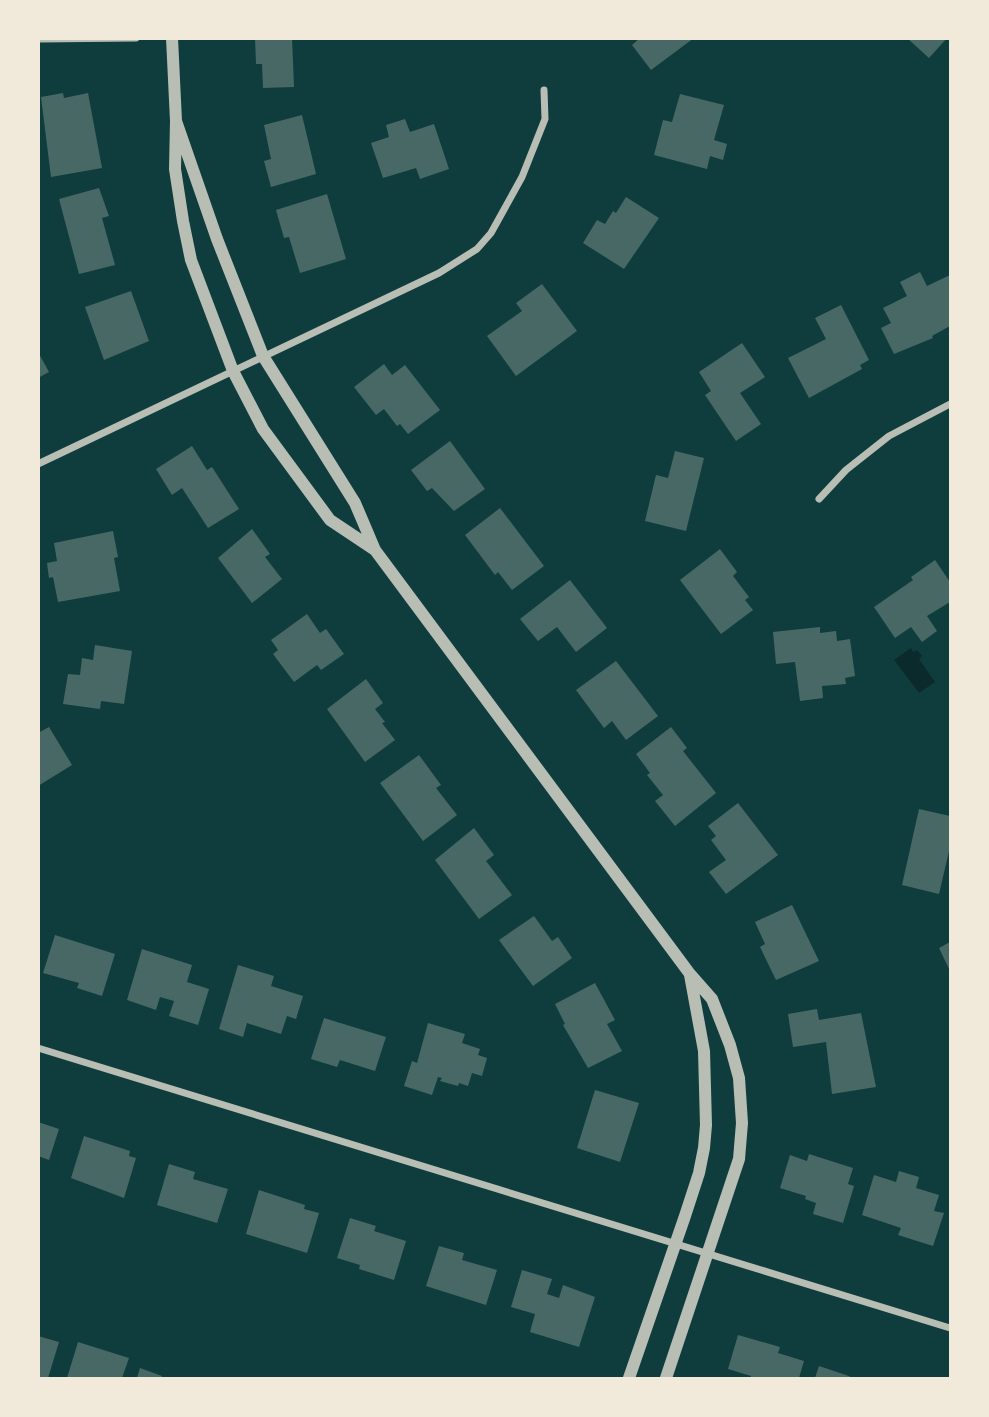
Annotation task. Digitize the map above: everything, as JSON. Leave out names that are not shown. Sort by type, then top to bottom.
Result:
[{"type":"street","points":[[38,39],[136,38]]},
{"type":"street","points":[[172,38],[175,169],[191,260],[233,371],[263,429],[330,520],[375,550]]},
{"type":"street","points":[[38,464],[439,273],[477,249],[491,233],[522,177],[545,119],[544,90]]},
{"type":"street","points":[[176,121],[262,356],[355,503],[375,550],[690,974],[712,999],[730,1045],[739,1078],[742,1123],[739,1159],[666,1378]]},
{"type":"street","points":[[820,499],[846,470],[889,436],[950,404]]},
{"type":"street","points":[[629,1378],[699,1173],[706,1125],[704,1051],[690,974]]},
{"type":"street","points":[[38,1048],[950,1328]]},
{"type":"water","points":[[911,648],[922,656],[919,659],[935,682],[919,693],[894,660]]},
{"type":"building","points":[[255,38],[292,38],[294,87],[263,88],[262,64],[256,64]]},
{"type":"building","points":[[640,38],[694,38],[651,70],[632,45]]},
{"type":"building","points":[[907,38],[947,38],[929,58]]},
{"type":"building","points":[[63,93],[64,98],[88,93],[102,168],[51,177],[41,97]]},
{"type":"building","points":[[680,94],[724,105],[714,140],[727,144],[723,160],[710,156],[707,169],[654,155],[663,120],[672,122]]},
{"type":"building","points":[[302,115],[316,174],[271,187],[264,161],[271,159],[264,125]]},
{"type":"building","points":[[405,119],[410,132],[434,124],[449,169],[420,179],[416,168],[383,178],[371,143],[389,137],[386,125]]},
{"type":"building","points":[[99,188],[109,216],[102,218],[115,265],[79,274],[59,199]]},
{"type":"building","points":[[327,194],[346,259],[300,273],[289,237],[284,238],[276,210]]},
{"type":"building","points":[[626,197],[659,218],[624,269],[583,243],[597,220],[605,224]]},
{"type":"building","points":[[920,272],[927,286],[950,275],[950,326],[932,336],[933,338],[894,354],[881,328],[891,323],[883,308],[907,296],[900,282]]},
{"type":"building","points":[[542,284],[577,331],[516,376],[487,336],[522,311],[516,303]]},
{"type":"building","points":[[131,291],[149,341],[104,360],[85,307]]},
{"type":"building","points":[[841,305],[869,360],[860,365],[862,369],[809,398],[788,358],[826,339],[815,318]]},
{"type":"building","points":[[742,343],[765,377],[740,393],[761,424],[736,441],[705,395],[711,391],[699,372]]},
{"type":"building","points":[[38,352],[49,372],[38,378]]},
{"type":"building","points":[[384,364],[392,375],[405,365],[440,410],[408,434],[400,424],[397,426],[384,409],[376,415],[354,387]]},
{"type":"building","points":[[450,441],[485,489],[454,511],[432,488],[427,491],[411,470]]},
{"type":"building","points":[[192,446],[207,470],[212,467],[239,509],[208,528],[182,488],[172,495],[156,469]]},
{"type":"building","points":[[675,451],[704,458],[686,531],[645,521],[656,475],[668,478]]},
{"type":"building","points":[[500,508],[544,566],[512,590],[498,572],[495,575],[465,535]]},
{"type":"building","points":[[252,529],[270,554],[265,557],[282,579],[252,603],[218,558]]},
{"type":"building","points":[[113,531],[118,557],[114,558],[120,591],[58,602],[53,577],[49,578],[47,563],[57,561],[54,543]]},
{"type":"building","points":[[720,549],[737,572],[733,576],[749,597],[745,600],[753,610],[721,634],[680,580]]},
{"type":"building","points":[[935,560],[950,582],[950,602],[927,616],[937,631],[922,642],[911,627],[895,638],[874,607],[913,580],[911,577]]},
{"type":"building","points":[[570,580],[607,628],[576,652],[557,627],[538,641],[520,619]]},
{"type":"building","points":[[307,614],[320,633],[326,629],[344,654],[321,670],[317,665],[294,682],[273,654],[278,650],[271,640]]},
{"type":"building","points":[[820,627],[820,633],[836,631],[837,641],[850,639],[855,676],[845,678],[846,684],[822,686],[823,698],[800,701],[795,662],[776,664],[773,632]]},
{"type":"building","points":[[95,645],[132,651],[124,704],[101,701],[100,709],[63,704],[68,674],[80,675],[82,658],[93,660]]},
{"type":"building","points":[[616,661],[658,716],[626,740],[612,721],[604,728],[576,690]]},
{"type":"building","points":[[366,679],[383,703],[375,709],[395,740],[365,762],[327,709]]},
{"type":"building","points":[[49,727],[72,765],[38,786],[38,733]]},
{"type":"building","points":[[671,727],[687,748],[683,751],[716,793],[675,826],[655,801],[663,795],[647,775],[650,773],[636,754]]},
{"type":"building","points":[[419,755],[441,785],[436,788],[457,815],[423,841],[380,783]]},
{"type":"building","points":[[738,803],[778,855],[726,894],[709,872],[726,860],[711,840],[716,836],[708,826]]},
{"type":"building","points":[[919,809],[950,816],[950,847],[939,894],[902,885]]},
{"type":"building","points":[[474,828],[494,855],[486,861],[512,895],[479,919],[435,860]]},
{"type":"building","points":[[792,905],[819,961],[776,980],[760,947],[765,944],[755,922]]},
{"type":"building","points":[[534,916],[552,941],[558,937],[572,958],[533,986],[499,940]]},
{"type":"building","points":[[55,935],[115,954],[102,996],[77,988],[79,983],[43,973]]},
{"type":"building","points":[[950,942],[950,971],[939,948]]},
{"type":"building","points":[[142,949],[192,965],[187,982],[209,989],[198,1025],[169,1016],[174,1001],[160,997],[156,1010],[127,1000]]},
{"type":"building","points":[[238,965],[274,976],[271,986],[303,996],[296,1019],[287,1016],[281,1034],[247,1023],[243,1037],[219,1029]]},
{"type":"building","points":[[595,983],[615,1020],[607,1024],[622,1051],[588,1068],[563,1025],[565,1024],[555,1004]]},
{"type":"building","points":[[817,1009],[819,1020],[861,1013],[876,1087],[832,1094],[826,1042],[793,1047],[788,1014]]},
{"type":"building","points":[[324,1018],[386,1037],[375,1071],[340,1060],[337,1067],[311,1059]]},
{"type":"building","points":[[428,1023],[465,1034],[462,1043],[480,1049],[478,1055],[487,1058],[482,1076],[472,1073],[468,1086],[440,1081],[442,1078],[438,1077],[432,1095],[404,1086],[412,1061],[417,1063]]},
{"type":"building","points":[[595,1090],[639,1103],[620,1162],[577,1148]]},
{"type":"building","points":[[38,1122],[59,1129],[49,1160],[38,1156]]},
{"type":"building","points":[[84,1136],[130,1151],[129,1156],[136,1158],[124,1198],[71,1178]]},
{"type":"building","points":[[809,1154],[853,1168],[848,1184],[854,1186],[843,1223],[813,1214],[816,1203],[805,1199],[806,1196],[780,1188],[790,1155],[807,1161]]},
{"type":"building","points":[[169,1164],[195,1172],[193,1179],[228,1189],[217,1223],[157,1205]]},
{"type":"building","points":[[899,1171],[919,1177],[916,1188],[939,1195],[934,1211],[944,1213],[933,1246],[898,1235],[901,1228],[862,1215],[874,1175],[896,1182]]},
{"type":"building","points":[[259,1190],[305,1205],[304,1209],[319,1213],[307,1253],[246,1234]]},
{"type":"building","points":[[350,1218],[376,1226],[374,1231],[406,1241],[394,1280],[359,1269],[360,1265],[337,1258]]},
{"type":"building","points":[[439,1246],[464,1253],[462,1260],[497,1270],[486,1305],[426,1286]]},
{"type":"building","points":[[522,1270],[552,1279],[547,1294],[559,1298],[563,1285],[595,1297],[579,1347],[530,1332],[535,1314],[511,1307]]},
{"type":"building","points":[[738,1335],[780,1347],[778,1353],[804,1361],[799,1378],[751,1378],[728,1369]]},
{"type":"building","points":[[38,1336],[59,1342],[48,1378],[38,1378]]},
{"type":"building","points":[[78,1342],[129,1358],[122,1378],[67,1378]]},
{"type":"building","points":[[819,1366],[846,1375],[853,1378],[815,1378]]},
{"type":"building","points":[[140,1368],[162,1376],[137,1378]]}]
